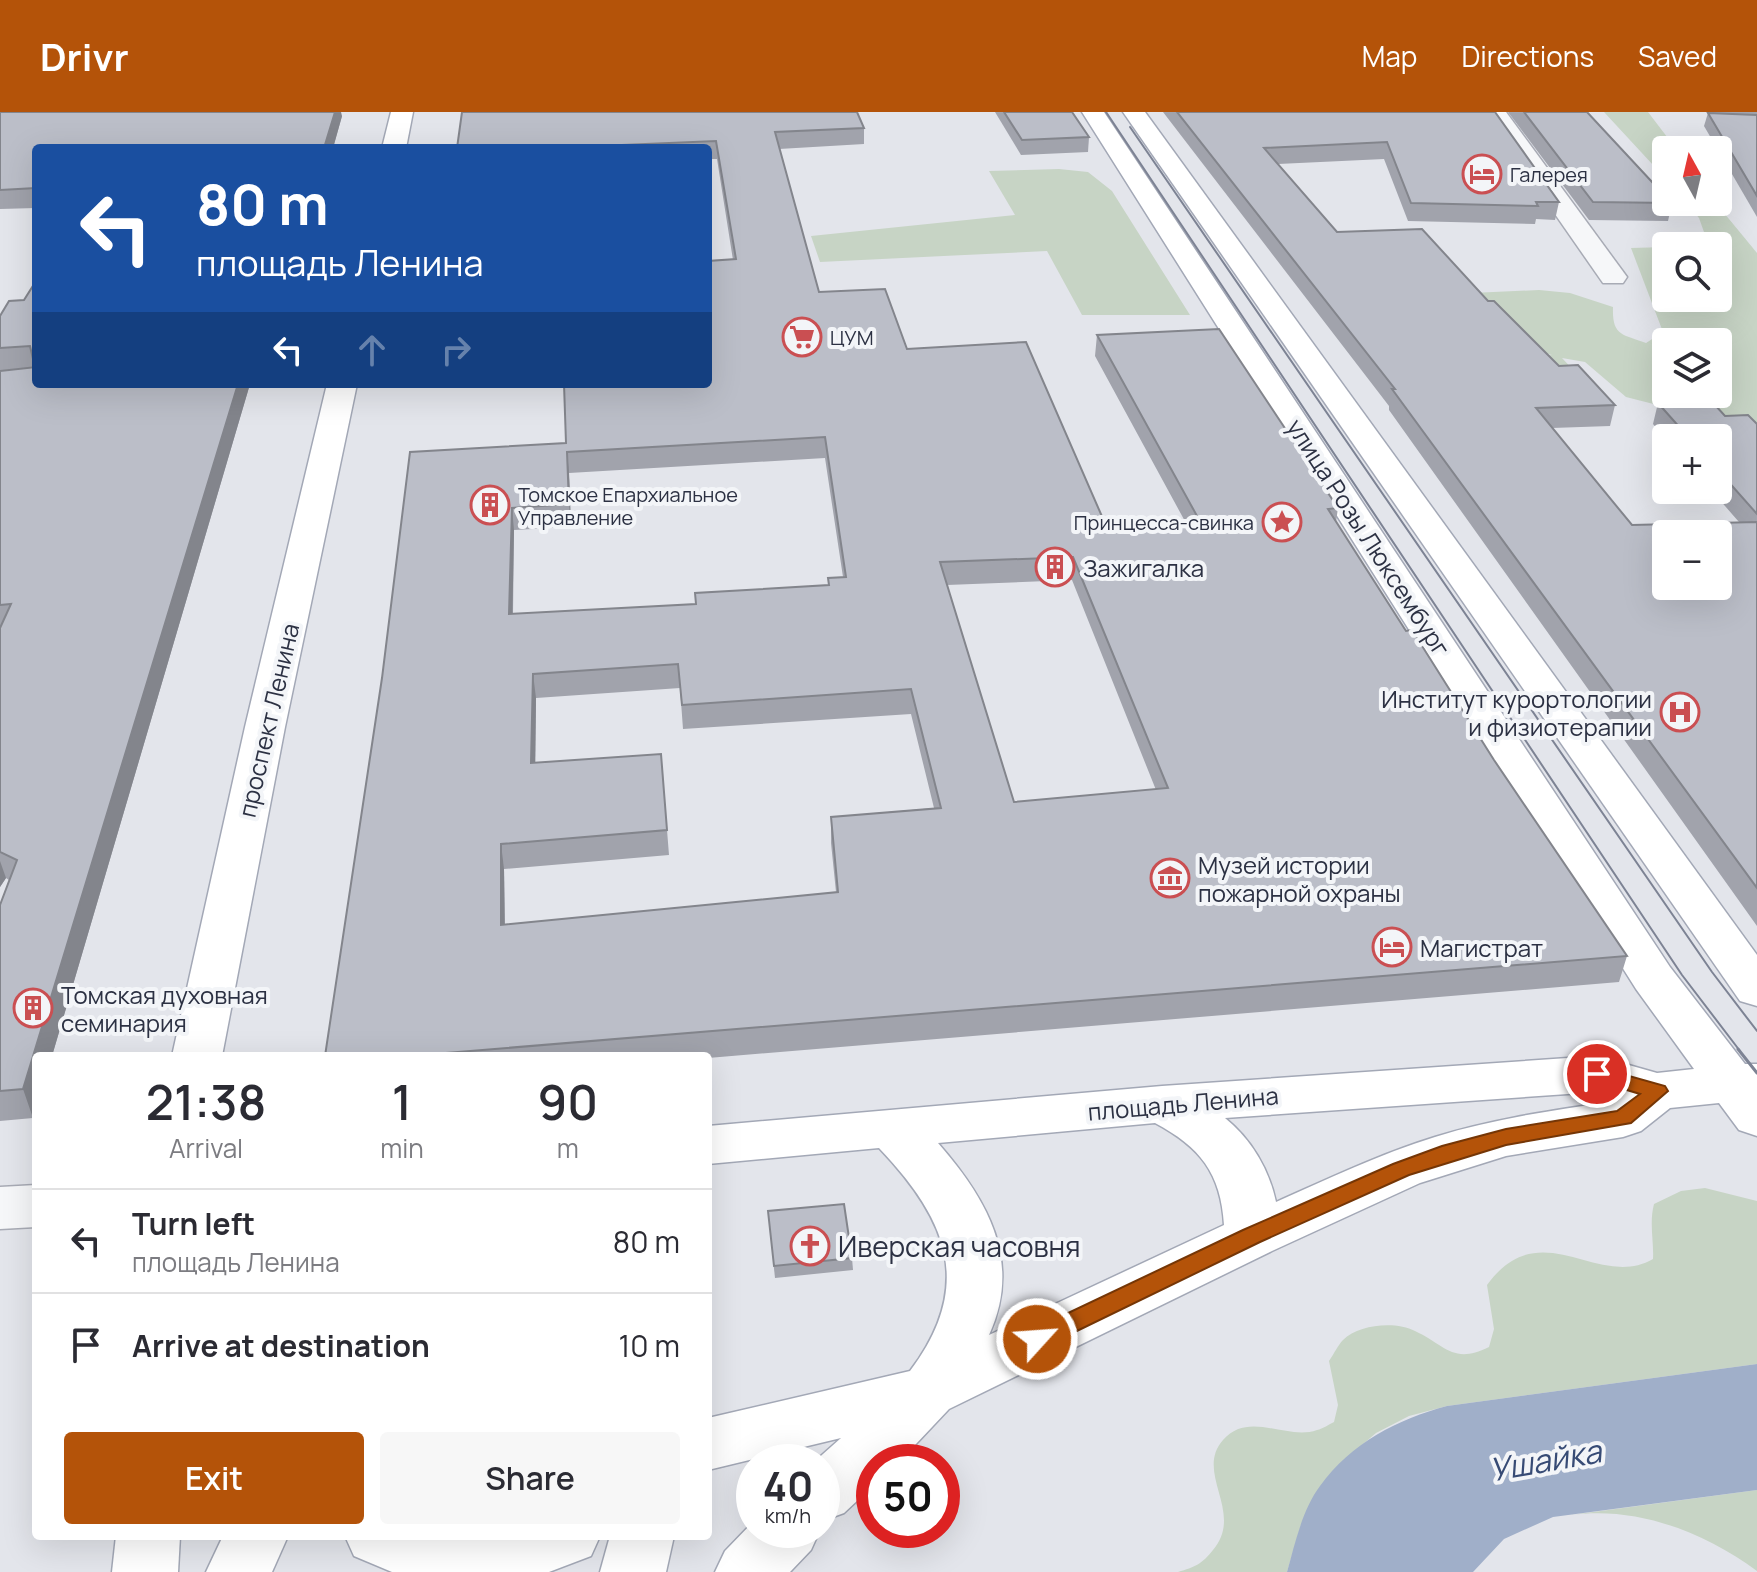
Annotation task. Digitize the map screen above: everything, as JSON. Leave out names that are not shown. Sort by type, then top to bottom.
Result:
[{"type":"main road","points":[[395,144],[402,112]]},
{"type":"main road","name":"улица Розы Люксембург","points":[[1093,112],[1653,978],[1748,1094]]},
{"type":"main road","name":"улица Розы Люксембург","points":[[1134,112],[1757,990]]},
{"type":"main road","name":"проспект Ленина","points":[[198,1052],[265,727],[341,388]]},
{"type":"main road","name":"площадь Ленина","points":[[712,1145],[1162,1104],[1597,1074],[1657,1091],[1748,1094]]},
{"type":"main road","points":[[712,1443],[930,1391],[1252,1236],[1401,1169],[1449,1152],[1536,1131],[1623,1118],[1657,1091]]},
{"type":"main road","points":[[1162,1104],[1195,1120],[1222,1142],[1236,1164],[1244,1186],[1252,1213],[1252,1236]]},
{"type":"main road","points":[[840,1477],[930,1391],[960,1339],[973,1304],[977,1268],[968,1227],[946,1188],[891,1128]]},
{"type":"main road","points":[[145,1572],[148,1540]]},
{"type":"main road","points":[[239,1572],[254,1540]]},
{"type":"main road","points":[[384,1540],[395,1546],[454,1559],[518,1554],[557,1540]]},
{"type":"main road","points":[[633,1572],[641,1540]]},
{"type":"main road","points":[[748,1572],[771,1548]]},
{"type":"street","points":[[1495,112],[1613,277]]},
{"type":"street","points":[[0,1208],[32,1206]]},
{"type":"green space","points":[[1604,112],[1648,112],[1666,136],[1652,136],[1652,164]]},
{"type":"green space","points":[[1059,169],[1088,172],[1112,191],[1190,315],[1082,315],[1047,251],[820,262],[811,236],[1015,215],[989,171]]},
{"type":"green space","points":[[1697,216],[1727,216],[1757,253],[1757,450],[1732,429],[1732,424],[1669,408],[1732,408],[1732,328],[1661,328],[1655,312],[1732,312],[1732,232],[1704,232]]},
{"type":"green space","points":[[1652,247],[1652,303],[1631,248]]},
{"type":"green space","points":[[1539,290],[1570,293],[1613,307],[1617,329],[1646,343],[1652,339],[1652,404],[1626,397],[1585,362],[1562,358],[1580,377],[1481,359],[1552,355],[1318,300]]},
{"type":"green space","points":[[1705,1188],[1757,1201],[1757,1364],[1447,1406],[1409,1416],[1376,1433],[1348,1457],[1301,1525],[1287,1572],[1178,1572],[1202,1562],[1221,1536],[1223,1507],[1214,1466],[1223,1440],[1244,1427],[1305,1432],[1334,1422],[1338,1405],[1329,1361],[1341,1342],[1350,1335],[1368,1327],[1398,1326],[1415,1331],[1458,1354],[1477,1352],[1489,1347],[1494,1329],[1487,1285],[1507,1264],[1528,1254],[1549,1253],[1611,1266],[1632,1266],[1653,1259],[1654,1204],[1681,1191]]},
{"type":"green space","points":[[1757,1490],[1757,1571],[1715,1545],[1669,1525],[1620,1514],[1571,1515]]},
{"type":"water","name":"Ушайка","points":[[1757,1364],[1757,1490],[1553,1517],[1504,1539],[1473,1572],[1287,1572],[1304,1516],[1314,1495],[1332,1471],[1361,1445],[1411,1418],[1447,1406]]},
{"type":"building","points":[[0,112],[335,112],[325,144],[32,144],[32,188],[0,190]]},
{"type":"building","points":[[462,112],[857,112],[864,128],[775,132],[819,292],[885,289],[907,349],[1026,342],[1107,528],[1202,525],[1097,335],[1219,329],[1338,508],[1328,509],[1406,631],[1412,630],[1494,760],[1627,956],[458,1052],[326,1052],[382,678],[410,452],[566,443],[564,388],[712,388],[712,261],[736,259],[716,141],[458,144]],"holes":[[[825,437],[846,577],[828,578],[829,585],[695,593],[696,604],[509,614],[512,508],[569,504],[567,452]],[[1073,557],[1168,788],[1014,802],[940,562]],[[678,664],[682,705],[911,689],[941,808],[831,817],[838,892],[501,925],[501,844],[667,830],[661,754],[531,763],[533,674]]]},
{"type":"building","points":[[1004,112],[1072,112],[1089,137],[1022,140]]},
{"type":"building","name":"Институт курортологии и физиотерапии","points":[[1177,112],[1495,112],[1559,202],[1536,202],[1538,206],[1411,203],[1387,142],[1264,148],[1337,232],[1422,229],[1488,301],[1494,301],[1559,366],[1578,365],[1615,405],[1536,408],[1632,525],[1652,525],[1652,600],[1732,600],[1732,523],[1757,522],[1757,888],[1392,389],[1395,389]]},
{"type":"building","points":[[1524,112],[1587,112],[1652,182],[1652,203],[1593,202]]},
{"type":"building","points":[[1708,113],[1757,115],[1757,196],[1732,154],[1732,136],[1722,136]]},
{"type":"building","points":[[32,287],[32,355],[30,346],[0,348],[0,316],[9,301],[24,300]]},
{"type":"building","points":[[32,367],[32,388],[237,388],[23,1089],[0,1091],[0,905],[17,860],[0,852],[0,628],[11,604],[0,605],[0,371]]},
{"type":"building","points":[[1662,408],[1718,408],[1725,416],[1748,415],[1757,424],[1757,514],[1732,486],[1732,424],[1677,424]]},
{"type":"building","name":"Иверская часовня","points":[[844,1204],[852,1258],[774,1266],[768,1211]]},
{"type":"tram line","points":[[1106,112],[1682,975],[1740,1051]]},
{"type":"tram line","points":[[1130,127],[1712,972],[1757,1031]]},
{"type":"tram line","points":[[1738,1049],[1757,1073]]},
{"type":"place","name":"Галерея","points":[[1482,174]]},
{"type":"place","name":"ЦУМ","points":[[802,337]]},
{"type":"place","name":"Томское Епархиальное Управление","points":[[490,505]]},
{"type":"place","name":"Принцесса-свинка","points":[[1282,522]]},
{"type":"place","name":"Зажигалка","points":[[1055,567]]},
{"type":"place","name":"Институт курортологии и физиотерапии","points":[[1680,712]]},
{"type":"place","name":"Музей истории пожарной охраны","points":[[1170,878]]},
{"type":"place","name":"Магистрат","points":[[1392,947]]},
{"type":"place","name":"Томская духовная семинария","points":[[33,1008]]},
{"type":"place","name":"Иверская часовня","points":[[810,1246]]},
{"type":"route","points":[[1037,1339],[1401,1169],[1506,1137],[1623,1118],[1657,1091],[1597,1074]]}]
